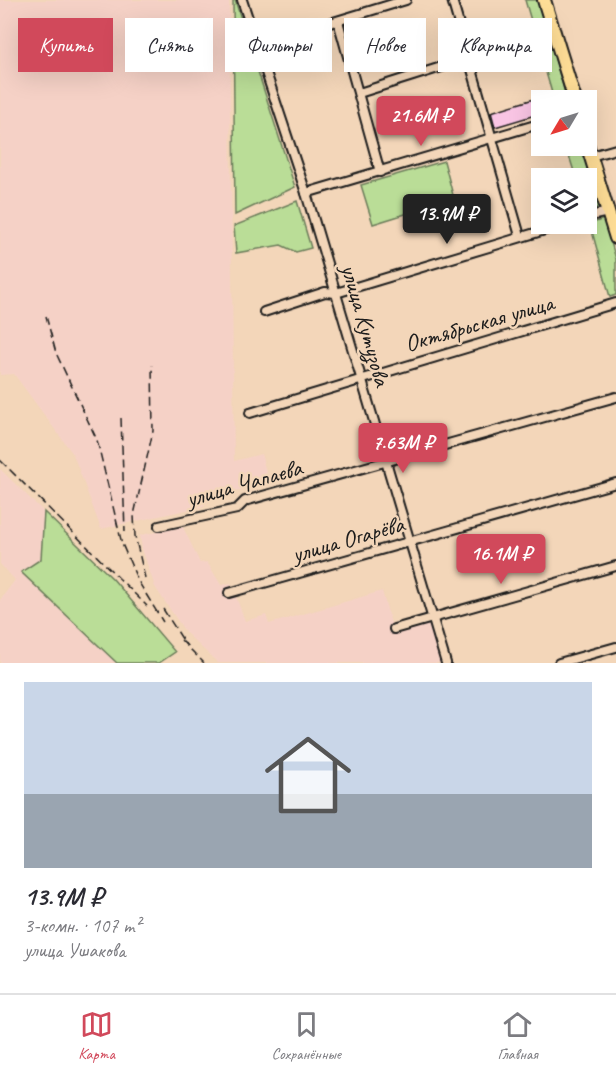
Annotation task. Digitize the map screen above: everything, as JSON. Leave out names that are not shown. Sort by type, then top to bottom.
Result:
[{"type":"main road","points":[[544,0],[572,90]]},
{"type":"main road","points":[[591,156],[616,238]]},
{"type":"street","name":"улица Кутузова","points":[[242,0],[248,18]]},
{"type":"street","points":[[332,23],[406,0]]},
{"type":"street","points":[[452,0],[458,18]]},
{"type":"street","points":[[338,21],[360,93],[380,172]]},
{"type":"street","points":[[360,93],[438,68]]},
{"type":"street","name":"улица Кутузова","points":[[266,72],[306,193],[446,663]]},
{"type":"street","points":[[474,72],[520,236]]},
{"type":"street","points":[[306,193],[531,127]]},
{"type":"street","points":[[597,154],[616,149]]},
{"type":"street","points":[[597,214],[608,212]]},
{"type":"street","points":[[264,312],[325,292],[336,293],[531,233]]},
{"type":"street","name":"Октябрьская улица","points":[[250,413],[360,378],[616,303]]},
{"type":"street","name":"улица Чапаева","points":[[159,526],[237,509],[245,501],[616,397]]},
{"type":"street","name":"улица Огарёва","points":[[229,593],[616,483]]},
{"type":"street","points":[[394,629],[616,566]]},
{"type":"street","points":[[559,663],[616,646]]},
{"type":"shaded area","points":[[0,0],[229,0],[229,18],[225,18],[225,72],[230,72],[234,461],[261,454],[269,482],[211,498],[204,506],[101,529],[73,454],[14,374],[0,375]]},
{"type":"shaded area","points":[[0,469],[44,512],[41,559],[21,573],[117,663],[0,663],[0,600],[15,580],[0,564]]},
{"type":"shaded area","points":[[183,527],[200,563],[207,562],[221,585],[231,583],[245,621],[266,615],[269,624],[382,591],[392,627],[436,614],[451,663],[218,663],[186,633],[155,587],[142,549],[140,535]]},
{"type":"green space","points":[[233,0],[235,0],[241,18],[233,18]]},
{"type":"green space","points":[[525,0],[538,0],[543,18],[530,18]]},
{"type":"green space","points":[[552,48],[564,90],[551,90],[546,72],[552,72]]},
{"type":"green space","points":[[234,72],[258,72],[295,187],[235,215]]},
{"type":"green space","points":[[569,156],[585,156],[588,168],[573,168]]},
{"type":"green space","points":[[444,161],[454,199],[373,224],[361,185]]},
{"type":"green space","points":[[297,201],[311,248],[296,252],[281,245],[236,253],[234,226]]},
{"type":"green space","points":[[604,219],[616,259],[616,295],[610,297],[593,234],[597,234],[597,222]]},
{"type":"green space","points":[[44,512],[113,579],[175,652],[159,663],[117,663],[21,572],[41,559]]},
{"type":"building","points":[[531,100],[531,116],[495,127],[491,112]]},
{"type":"railway","points":[[46,316],[56,353],[97,440],[122,544],[138,581],[163,622]]},
{"type":"railway","points":[[145,578],[135,536],[134,515],[153,431],[152,365]]},
{"type":"railway","points":[[121,418],[125,532]]},
{"type":"railway","points":[[0,460],[147,606]]},
{"type":"railway","points":[[163,609],[186,645]]},
{"type":"railway","points":[[181,640],[204,663]]}]
